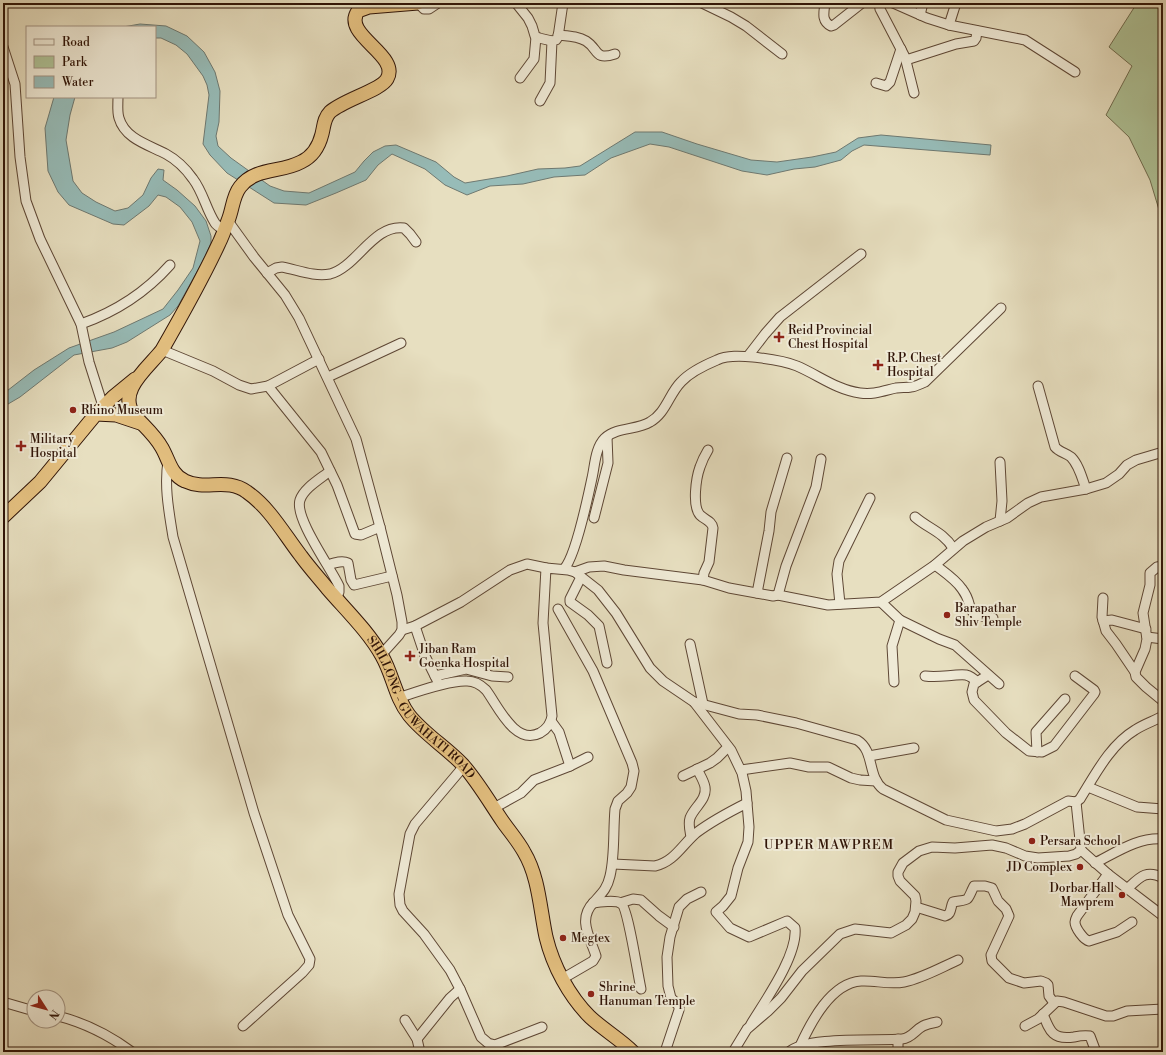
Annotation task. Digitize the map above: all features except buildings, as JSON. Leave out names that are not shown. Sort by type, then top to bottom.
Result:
[{"type":"highway","points":[[3,517],[40,482],[99,410],[137,378],[162,350],[207,268],[227,223],[235,196],[240,187],[248,179],[257,174],[296,164],[309,157],[319,144],[326,116],[331,111],[352,98],[381,85],[388,78],[388,64],[356,28],[354,18],[358,10],[369,7],[418,3]]},
{"type":"highway","name":"SHILLONG - GUWAHATI ROAD","points":[[137,378],[130,394],[130,403],[133,413],[158,442],[174,473],[185,482],[202,485],[228,484],[250,493],[271,515],[304,560],[366,633],[381,655],[398,698],[411,718],[464,766],[526,854],[537,887],[548,944],[562,979],[580,1006],[633,1052]]},
{"type":"highway","points":[[99,410],[116,414],[144,424]]},
{"type":"street","points":[[418,3],[424,9],[429,9],[438,3]]},
{"type":"street","points":[[516,3],[528,18],[536,37],[534,59],[520,78]]},
{"type":"street","points":[[540,101],[550,83],[555,38],[563,3]]},
{"type":"street","points":[[702,3],[746,26],[782,54]]},
{"type":"street","points":[[825,3],[823,18],[831,26],[862,3]]},
{"type":"street","points":[[879,3],[880,9],[906,60],[914,93]]},
{"type":"street","points":[[893,3],[920,15],[949,25],[1025,40],[1075,72]]},
{"type":"street","points":[[920,15],[923,3]]},
{"type":"street","points":[[949,25],[956,3]]},
{"type":"street","points":[[906,60],[956,44],[974,41],[977,31]]},
{"type":"street","points":[[536,37],[555,38],[572,36],[585,40],[600,55],[605,57],[615,54]]},
{"type":"street","points":[[3,47],[15,84],[20,157],[26,201],[40,239],[81,327],[99,410]]},
{"type":"street","points":[[876,83],[886,86],[890,82],[901,49]]},
{"type":"street","points":[[118,98],[118,117],[121,124],[129,134],[139,141],[167,154],[188,172],[202,193],[216,224],[227,223],[285,295],[299,318],[328,377],[356,439],[380,526],[400,611],[402,630],[381,655]]},
{"type":"street","points":[[267,273],[276,268],[282,267],[320,275],[331,274],[347,263],[379,235],[392,228],[404,228],[416,242]]},
{"type":"street","points":[[748,356],[780,317],[861,254]]},
{"type":"street","points":[[81,327],[143,291],[158,279],[170,265]]},
{"type":"street","points":[[564,570],[572,555],[587,500],[597,453],[601,443],[612,434],[650,422],[665,407],[681,382],[696,371],[718,359],[748,356],[782,360],[798,366],[815,376],[846,390],[859,393],[870,394],[896,388],[911,387],[925,382],[1001,308]]},
{"type":"street","points":[[328,377],[401,343]]},
{"type":"street","points":[[162,350],[223,375],[245,388],[256,389],[268,386],[319,359]]},
{"type":"street","points":[[268,386],[321,452],[336,485],[355,534],[361,535],[380,526]]},
{"type":"street","points":[[1038,386],[1055,447],[1059,451],[1070,456],[1076,463],[1086,489]]},
{"type":"street","points":[[594,518],[608,463],[607,437]]},
{"type":"street","points":[[702,580],[709,562],[713,528],[711,523],[700,515],[696,505],[695,490],[700,466],[708,450]]},
{"type":"street","points":[[607,663],[599,626],[588,615],[570,602],[578,575],[589,567],[604,566],[702,580],[729,588],[828,604],[881,602],[936,565],[953,548],[973,534],[1000,522],[1014,514],[1028,503],[1041,497],[1086,489],[1106,483],[1136,460],[1163,452]]},
{"type":"street","points":[[756,593],[769,531],[771,512],[787,458]]},
{"type":"street","points":[[778,595],[786,566],[816,487],[822,459]]},
{"type":"street","points":[[168,461],[166,494],[173,537],[258,827],[288,915],[310,959],[309,965],[302,973],[243,1026]]},
{"type":"street","points":[[1000,462],[1002,501],[1000,522]]},
{"type":"street","points":[[330,471],[303,494],[299,504],[304,522],[319,552],[339,586],[340,592],[336,598]]},
{"type":"street","points":[[840,604],[837,574],[839,561],[870,498]]},
{"type":"street","points":[[915,517],[927,527],[942,535],[953,548]]},
{"type":"street","points":[[328,565],[341,562],[348,563],[352,583],[354,584],[392,576]]},
{"type":"street","points":[[402,630],[415,626],[461,602],[510,570],[527,564],[564,570],[578,575],[606,599],[646,663],[663,681],[699,703],[739,714],[763,716],[857,740],[865,746],[876,781],[883,789],[940,818],[996,831],[1012,829],[1025,824],[1068,801],[1076,802],[1080,799],[1106,758],[1118,743],[1136,729],[1163,716]]},
{"type":"street","points":[[936,565],[962,589],[973,614],[993,618]]},
{"type":"street","points":[[1135,672],[1145,649],[1146,633],[1142,613],[1150,585],[1150,573],[1157,566],[1163,566]]},
{"type":"street","points":[[398,698],[440,686],[468,681],[482,686],[512,727],[522,734],[534,735],[544,730],[551,721],[552,716],[543,623],[546,568]]},
{"type":"street","points":[[1103,598],[1103,621],[1106,631],[1135,672],[1136,677],[1146,688],[1163,701]]},
{"type":"street","points":[[881,602],[900,620],[939,639],[955,644],[999,684]]},
{"type":"street","points":[[558,609],[593,671],[629,754],[634,771],[631,787],[618,801],[614,809],[613,864],[606,887],[603,893],[593,902],[588,910],[585,922],[586,932],[596,958],[562,979]]},
{"type":"street","points":[[894,682],[892,646],[900,620]]},
{"type":"street","points":[[1103,621],[1112,620],[1163,639]]},
{"type":"street","points":[[415,626],[425,656],[440,686]]},
{"type":"street","points":[[690,644],[699,703],[731,750],[740,770],[746,790],[748,842],[738,868],[731,896],[716,912],[730,928],[749,937],[787,921],[795,928],[796,934],[790,956],[752,1024]]},
{"type":"street","points":[[435,676],[466,669],[492,676],[508,677]]},
{"type":"street","points":[[925,676],[940,677],[966,675],[973,678],[976,682]]},
{"type":"street","points":[[988,675],[976,682],[973,687],[972,692],[974,700],[978,706],[1026,750],[1038,752],[1042,752],[1054,746],[1095,692],[1075,676]]},
{"type":"street","points":[[1038,752],[1036,732],[1065,699]]},
{"type":"street","points":[[551,721],[559,732],[570,766]]},
{"type":"street","points":[[683,776],[717,758],[728,747]]},
{"type":"street","points":[[869,756],[914,748]]},
{"type":"street","points":[[494,808],[521,793],[534,780],[570,766],[588,757]]},
{"type":"street","points":[[740,770],[790,763],[809,767],[828,767],[852,778],[876,781]]},
{"type":"street","points":[[464,766],[415,824],[410,834],[399,894],[400,905],[403,911],[424,934],[440,956],[460,989],[481,1037],[488,1043],[495,1045],[542,1027]]},
{"type":"street","points":[[691,837],[689,825],[690,817],[700,803],[705,792],[704,783],[697,769]]},
{"type":"street","points":[[1088,787],[1137,807],[1163,809]]},
{"type":"street","points":[[1076,802],[1081,850],[1127,889],[1161,910]]},
{"type":"street","points":[[613,864],[662,865],[674,857],[691,837],[725,814],[747,803]]},
{"type":"street","points":[[1095,863],[1140,841],[1163,839]]},
{"type":"street","points":[[733,1052],[747,1029],[781,998],[802,971],[840,934],[855,929],[887,933],[896,931],[906,925],[912,918],[916,907],[914,896],[900,881],[898,872],[903,863],[919,851],[932,847],[964,848],[992,845],[999,846],[1031,858],[1069,856],[1076,854],[1081,850]]},
{"type":"street","points":[[1108,874],[1077,916],[1075,926],[1085,940],[1089,942],[1117,932],[1132,922]]},
{"type":"street","points":[[1127,889],[1138,879],[1148,874],[1163,878]]},
{"type":"street","points":[[916,907],[945,916],[950,913],[953,902],[962,902],[968,898],[974,886],[985,886],[992,888],[998,901],[1009,916],[991,954],[992,961],[1009,978],[1015,981],[1024,983],[1043,981],[1046,983],[1048,985],[1049,996],[1054,1003]]},
{"type":"street","points":[[665,1052],[679,1010],[678,1004],[669,994],[666,973],[670,937],[678,911],[683,903],[700,892]]},
{"type":"street","points":[[593,902],[620,903],[633,899],[641,900],[674,927]]},
{"type":"street","points":[[620,903],[624,908],[629,923],[641,989]]},
{"type":"street","points":[[800,1046],[805,1035],[829,997],[848,985],[862,981],[891,984],[904,982],[923,976],[958,960]]},
{"type":"street","points":[[417,1039],[450,998],[460,989]]},
{"type":"street","points":[[1024,1026],[1038,1019],[1057,1001],[1106,1016],[1113,1016],[1127,1011],[1163,1009]]},
{"type":"street","points":[[3,1002],[26,1009]]},
{"type":"street","points":[[1043,1014],[1051,1032],[1060,1038],[1084,1035],[1090,1036],[1096,1052]]},
{"type":"street","points":[[66,1018],[91,1027],[107,1035],[132,1052]]},
{"type":"street","points":[[405,1020],[417,1039],[420,1052]]},
{"type":"street","points":[[789,1052],[792,1048],[829,1041],[908,1038],[923,1026],[937,1022]]},
{"type":"street","points":[[898,1039],[898,1052]]},
{"type":"green space","points":[[1137,3],[1163,3],[1163,223],[1150,180],[1129,137],[1106,115],[1132,66],[1109,47]]},
{"type":"water","points":[[140,24],[166,26],[187,36],[204,52],[215,72],[220,91],[219,122],[216,136],[218,146],[231,158],[270,186],[284,191],[309,193],[355,172],[373,152],[385,146],[396,145],[436,162],[454,177],[465,183],[538,169],[580,166],[635,132],[662,132],[751,160],[777,162],[836,152],[858,138],[881,135],[991,145],[990,155],[864,145],[852,151],[841,160],[815,167],[794,169],[767,175],[742,171],[669,147],[650,144],[611,158],[585,175],[554,177],[523,184],[490,186],[467,195],[445,185],[425,169],[392,154],[378,165],[366,180],[336,193],[306,205],[274,203],[227,173],[210,155],[203,144],[209,95],[203,76],[187,54],[176,45],[161,38],[156,38],[156,26],[129,26]]},
{"type":"water","points":[[54,98],[75,98],[66,140],[73,181],[82,193],[115,211],[128,208],[143,195],[151,178],[158,169],[164,170],[163,180],[195,206],[206,221],[211,236],[211,243],[204,259],[178,306],[170,315],[127,342],[112,348],[74,355],[20,397],[3,407],[3,394],[34,370],[69,348],[114,332],[163,309],[193,268],[200,241],[192,222],[180,207],[166,197],[158,195],[149,206],[124,225],[113,224],[69,205],[58,192],[48,171],[45,128]]},
{"type":"place","name":"Reid Provincial Chest Hospital","points":[[779,337]]},
{"type":"place","name":"R.P. Chest Hospital","points":[[878,365]]},
{"type":"place","name":"Rhino Museum","points":[[73,410]]},
{"type":"place","name":"Military Hospital","points":[[21,446]]},
{"type":"place","name":"Barapathar Shiv Temple","points":[[947,615]]},
{"type":"place","name":"Jiban Ram Goenka Hospital","points":[[410,656]]},
{"type":"place","name":"Persara School","points":[[1032,841]]},
{"type":"place","name":"JD Complex","points":[[1080,867]]},
{"type":"place","name":"Dorbar Hall Mawprem","points":[[1122,895]]},
{"type":"place","name":"Megtex","points":[[563,938]]},
{"type":"place","name":"Shrine Hanuman Temple","points":[[591,994]]},
{"type":"district","name":"UPPER MAWPREM","points":[[829,844]]}]
